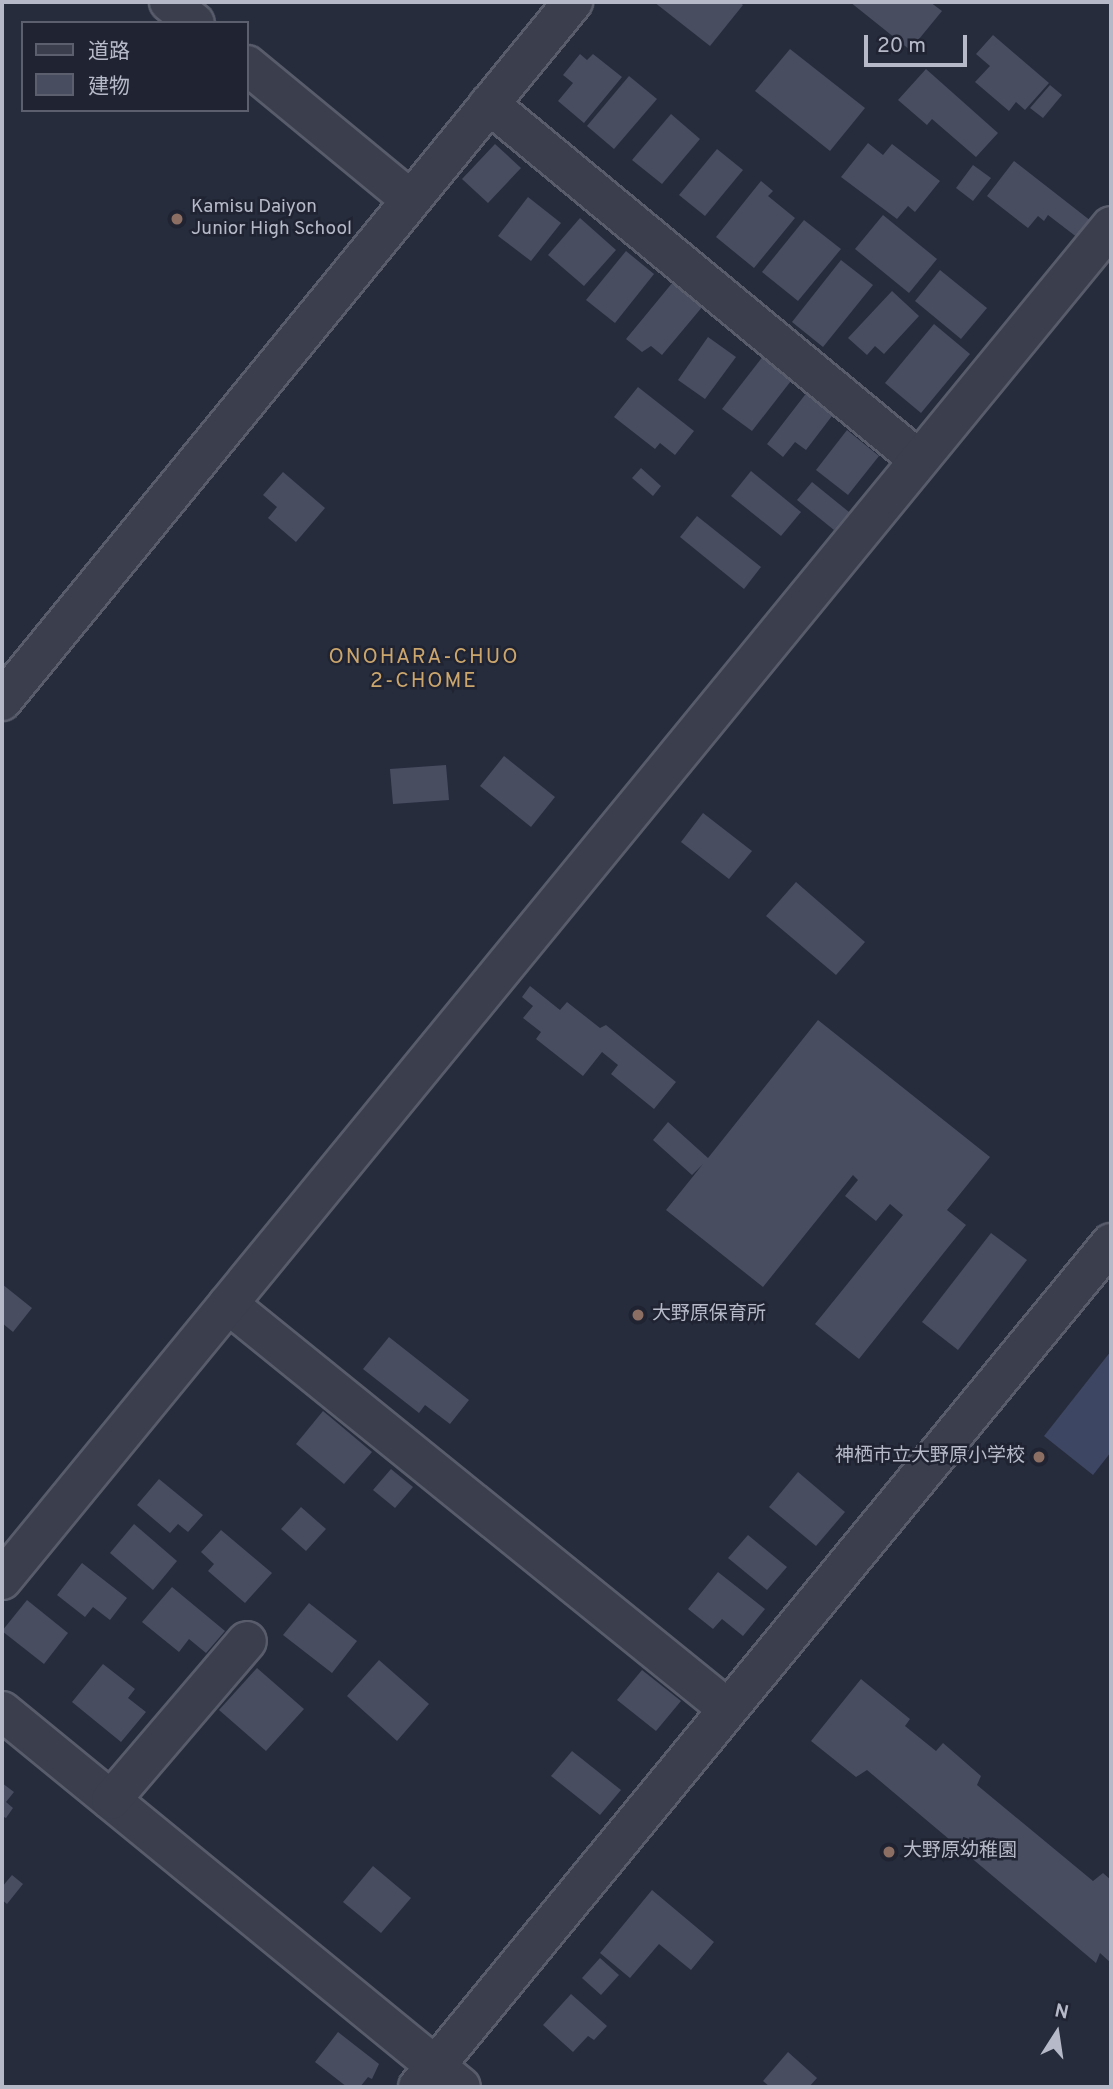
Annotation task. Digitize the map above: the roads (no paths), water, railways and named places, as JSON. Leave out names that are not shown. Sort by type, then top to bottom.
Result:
[{"type":"street","points":[[169,2],[193,21]]},
{"type":"street","points":[[2,701],[573,2]]},
{"type":"street","points":[[248,66],[411,200]]},
{"type":"street","points":[[489,104],[919,460]]},
{"type":"street","points":[[2,1580],[1111,226]]},
{"type":"street","points":[[2,1711],[111,1800],[438,2080],[728,1709],[1111,1243]]},
{"type":"street","points":[[228,1304],[728,1709]]},
{"type":"street","points":[[111,1800],[247,1641]]},
{"type":"water","points":[[1111,1351],[1111,1452],[1093,1475],[1044,1436]]},
{"type":"place","name":"Kamisu Daiyon Junior High School","points":[[177,219]]},
{"type":"place","name":"大野原保育所","points":[[638,1315]]},
{"type":"place","name":"神栖市立大野原小学校","points":[[1039,1457]]},
{"type":"place","name":"大野原幼稚園","points":[[889,1852]]},
{"type":"district","name":"ONOHARA-CHUO 2-CHOME","points":[[424,670]]}]
